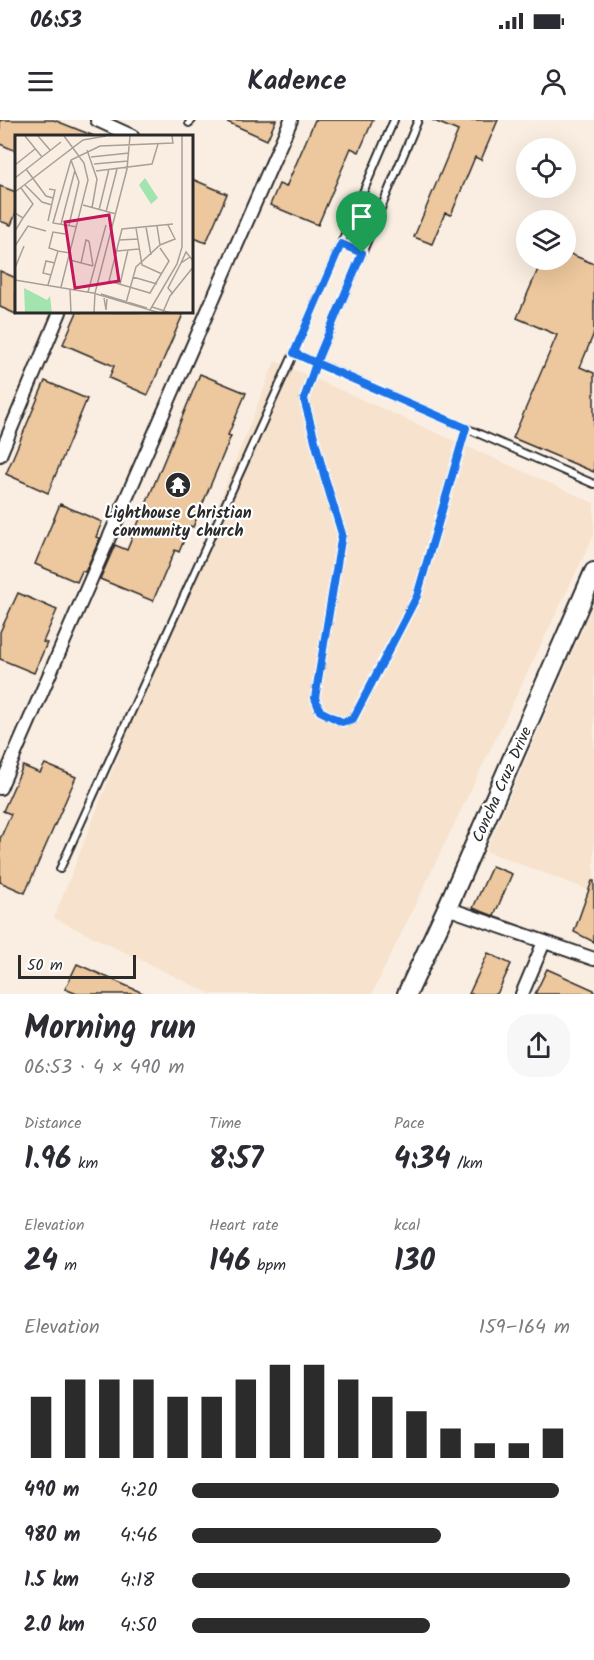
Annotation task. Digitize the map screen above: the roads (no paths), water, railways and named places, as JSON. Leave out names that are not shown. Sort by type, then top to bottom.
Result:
[{"type":"street","points":[[97,120],[130,135]]},
{"type":"street","points":[[0,788],[291,120]]},
{"type":"street","points":[[0,455],[59,314]]},
{"type":"street","name":"Concha Cruz Drive","points":[[407,994],[593,577]]},
{"type":"street","points":[[447,908],[594,959]]},
{"type":"street","points":[[522,994],[544,942]]},
{"type":"lane","points":[[60,869],[294,353],[394,120]]},
{"type":"lane","points":[[418,120],[316,363],[304,399],[342,534],[315,698],[320,711],[342,722],[353,719],[417,596],[466,428]]},
{"type":"lane","points":[[341,244],[362,253]]},
{"type":"lane","points":[[294,353],[594,484]]},
{"type":"place","name":"Lighthouse Christian community church","points":[[178,485]]}]
